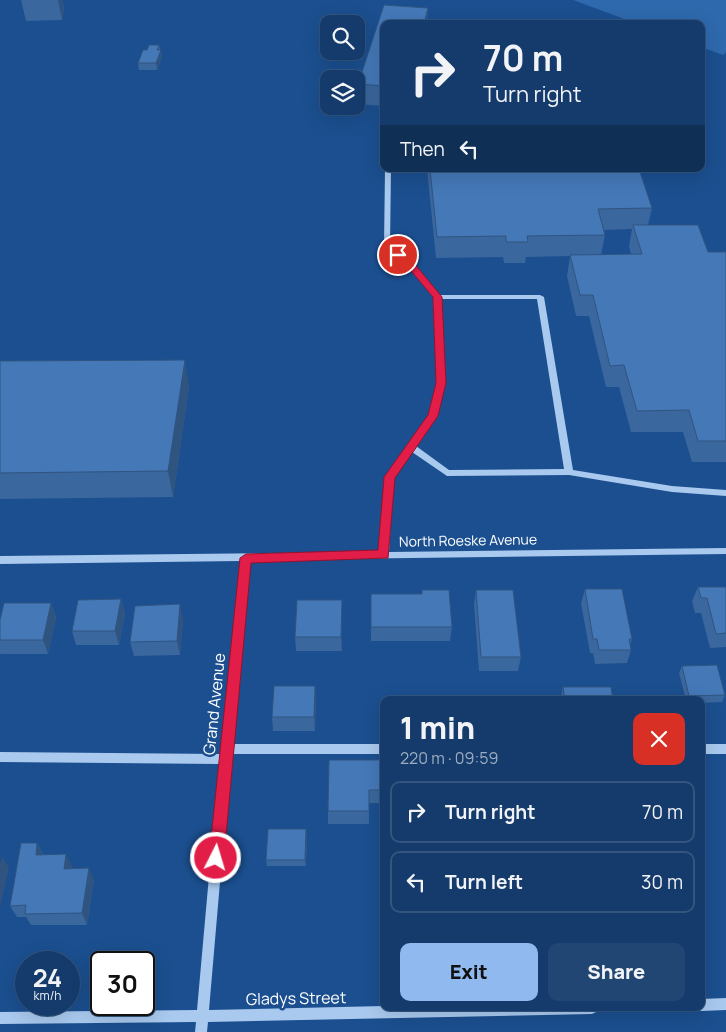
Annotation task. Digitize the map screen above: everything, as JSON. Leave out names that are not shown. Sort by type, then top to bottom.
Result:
[{"type":"street","points":[[384,555],[390,477],[411,447],[433,416],[441,383],[437,297],[540,297],[569,472],[447,473],[411,447]]},
{"type":"street","name":"North Roeske Avenue","points":[[0,560],[726,552]]},
{"type":"street","name":"Grand Avenue","points":[[202,1032],[226,754],[246,558]]},
{"type":"street","points":[[705,749],[726,749]]},
{"type":"street","points":[[0,757],[226,754]]},
{"type":"street","points":[[705,1005],[726,1004]]},
{"type":"street","name":"Gladys Street","points":[[0,1018],[446,1011]]},
{"type":"lane","points":[[388,172],[387,246],[410,264],[437,297]]},
{"type":"lane","points":[[569,472],[672,490],[726,493]]},
{"type":"lane","points":[[226,754],[380,749]]},
{"type":"shaded area","points":[[573,0],[726,0],[726,52],[723,55],[705,48],[705,20],[627,20]]},
{"type":"building","points":[[384,5],[428,8],[425,20],[380,20],[380,86],[365,85],[365,70],[363,70]]},
{"type":"building","points":[[149,45],[159,45],[157,50],[161,50],[156,63],[138,63],[143,50],[147,50]]},
{"type":"building","points":[[430,172],[640,172],[652,208],[598,209],[605,235],[527,236],[528,242],[506,242],[506,236],[437,237]]},
{"type":"building","points":[[633,225],[698,225],[708,252],[726,252],[726,441],[698,441],[689,410],[637,411],[624,365],[610,366],[593,295],[580,295],[570,255],[642,254]]},
{"type":"building","points":[[185,360],[168,471],[0,473],[0,361]]},
{"type":"building","points":[[698,587],[726,587],[726,633],[716,634],[707,598],[701,598]]},
{"type":"building","points":[[585,589],[622,589],[632,639],[629,639],[631,650],[599,650],[597,639],[593,639]]},
{"type":"building","points":[[422,590],[449,590],[452,627],[371,627],[371,594],[422,594]]},
{"type":"building","points":[[476,590],[513,590],[521,657],[481,657]]},
{"type":"building","points":[[121,599],[115,631],[72,631],[78,600]]},
{"type":"building","points":[[297,600],[342,600],[341,637],[295,637]]},
{"type":"building","points":[[4,603],[51,603],[43,640],[0,640],[0,620]]},
{"type":"building","points":[[180,604],[177,641],[130,642],[135,606]]},
{"type":"building","points":[[717,665],[725,695],[689,696],[682,666]]},
{"type":"building","points":[[274,686],[315,686],[314,717],[272,717]]},
{"type":"building","points":[[563,687],[611,687],[612,696],[564,696]]},
{"type":"building","points":[[329,760],[380,760],[380,790],[369,790],[369,811],[328,811]]},
{"type":"building","points":[[268,829],[306,829],[305,860],[266,860]]},
{"type":"building","points":[[21,843],[37,843],[36,855],[66,854],[64,869],[89,868],[82,913],[25,914],[26,905],[10,906]]},
{"type":"route","points":[[216,858],[246,558],[384,555],[390,477],[433,416],[441,383],[437,297],[410,264],[398,255]]}]
